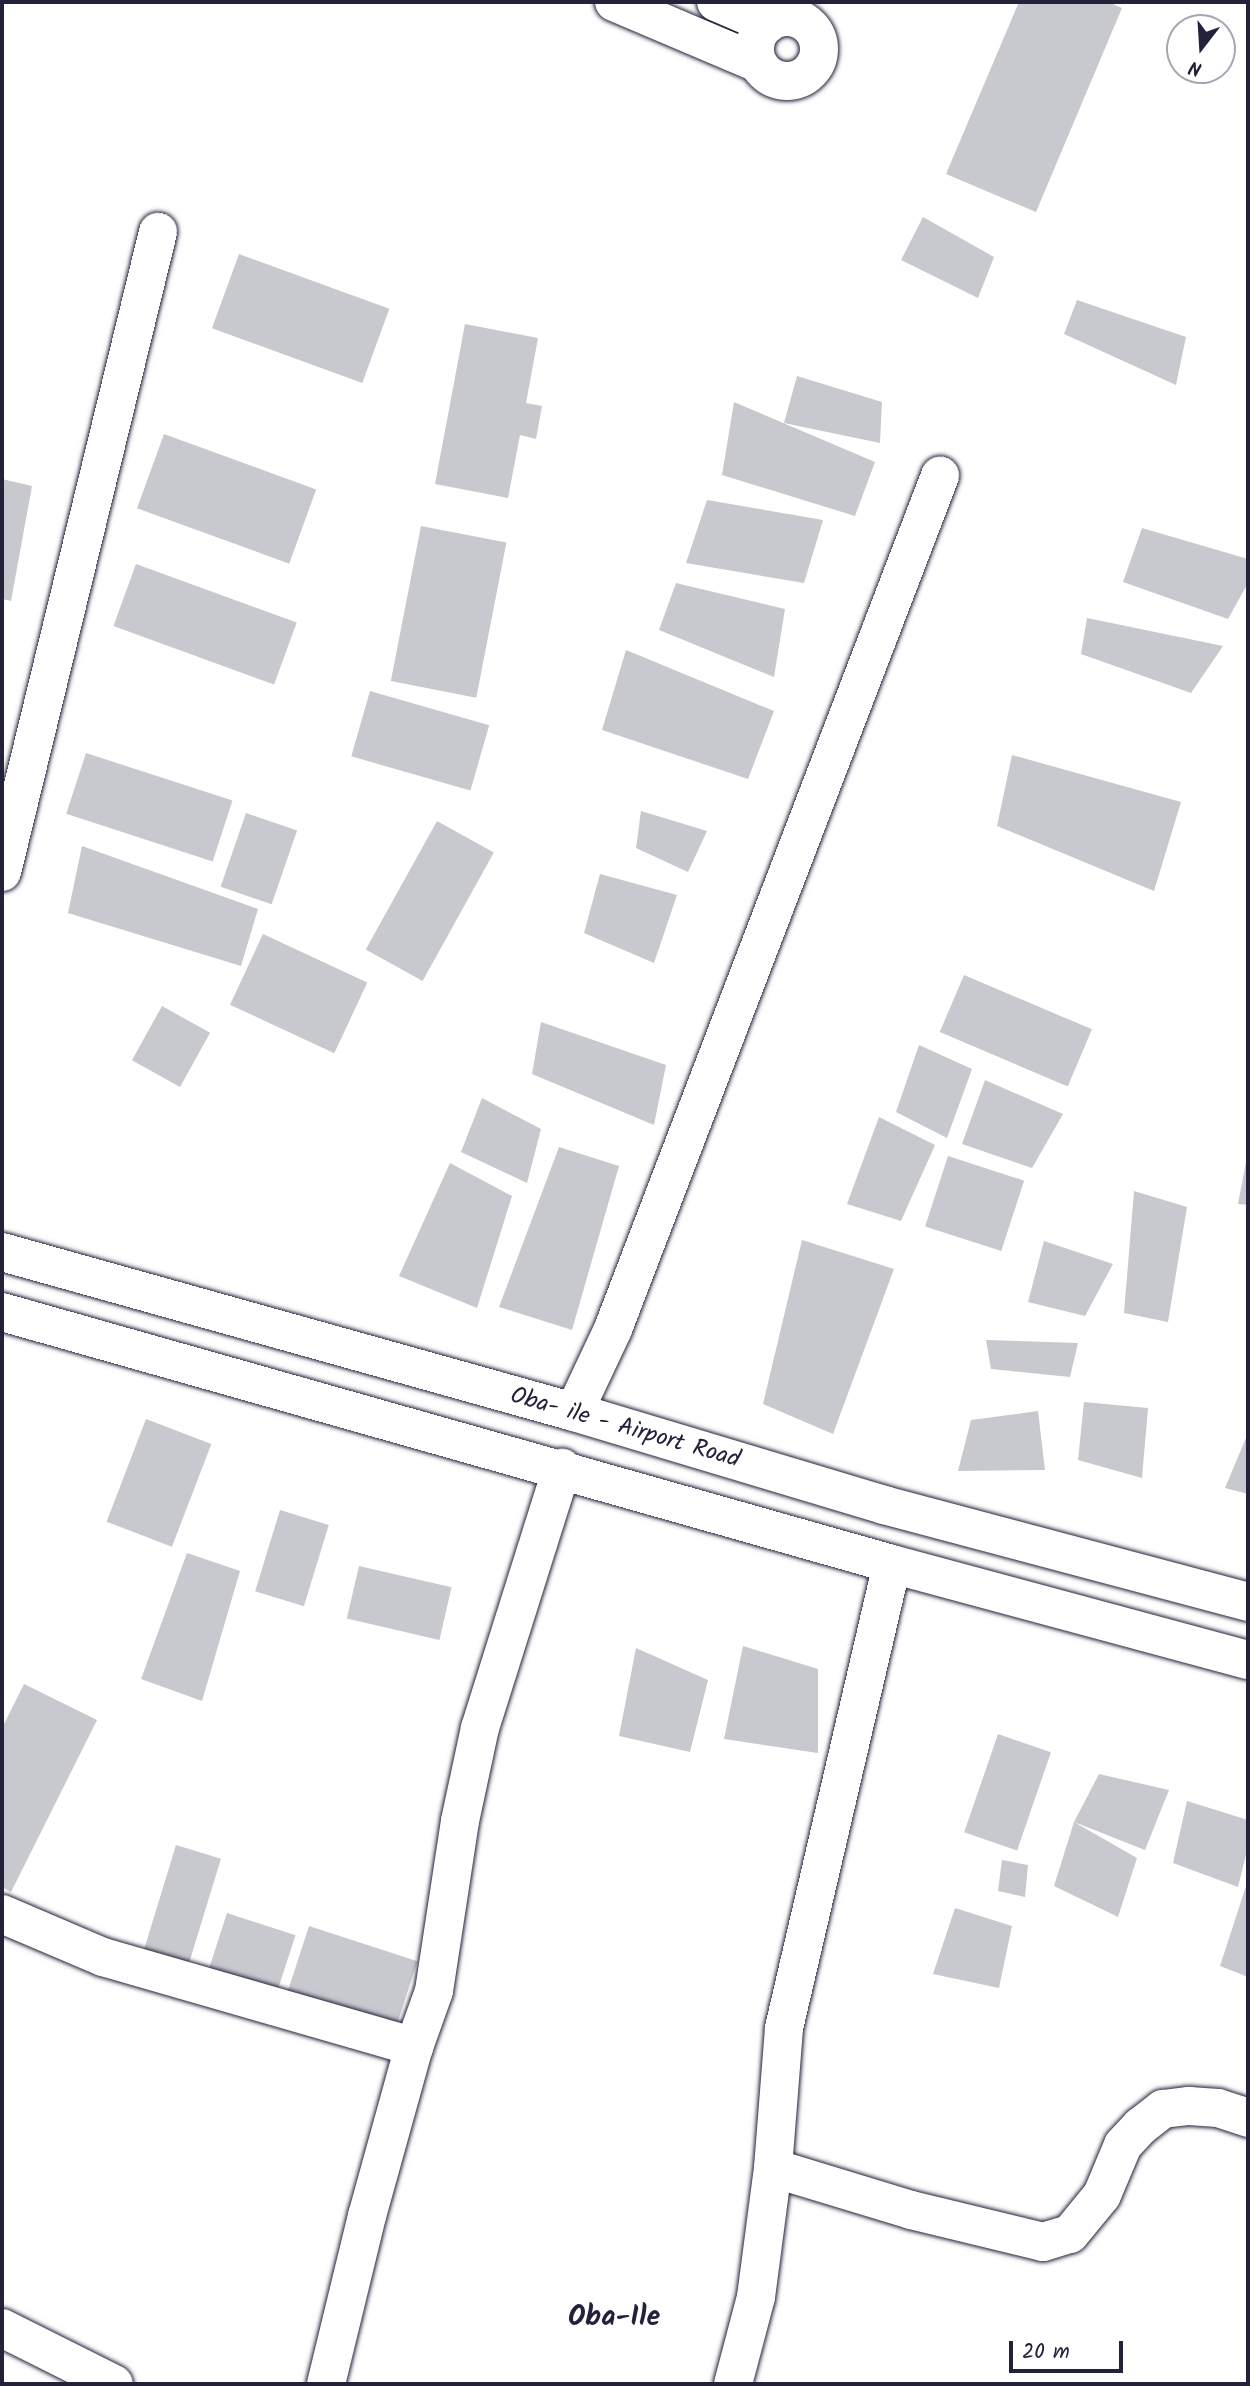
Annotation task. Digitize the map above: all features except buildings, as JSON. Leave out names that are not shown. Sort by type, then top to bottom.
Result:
[{"type":"street","points":[[614,2],[758,63]]},
{"type":"street","points":[[716,2],[767,24]]},
{"type":"street","points":[[781,18],[795,18],[807,24],[816,36],[819,49],[816,63],[807,74],[794,80],[780,80],[767,74],[758,63],[755,49],[758,35],[767,24],[781,18]]},
{"type":"street","points":[[2,872],[158,232]]},
{"type":"street","points":[[574,1412],[613,1329],[940,476]]},
{"type":"street","name":"Oba- ile - Airport Road","points":[[2,1252],[574,1412],[884,1505],[1248,1602]]},
{"type":"street","points":[[2,1312],[562,1468],[892,1564],[1248,1660]]},
{"type":"street","points":[[326,2384],[367,2216],[414,2047],[434,1991],[460,1821],[480,1728],[562,1468]]},
{"type":"street","points":[[733,2384],[756,2297],[773,2168],[784,2028],[892,1564]]},
{"type":"street","points":[[2,1914],[103,1957],[414,2047]]},
{"type":"street","points":[[773,2168],[911,2210],[1043,2242],[1070,2234],[1102,2196],[1124,2145],[1163,2109],[1189,2106],[1218,2108],[1248,2118]]},
{"type":"street","points":[[2,2328],[114,2384]]},
{"type":"district","name":"Oba-Ile","points":[[614,2318]]}]
